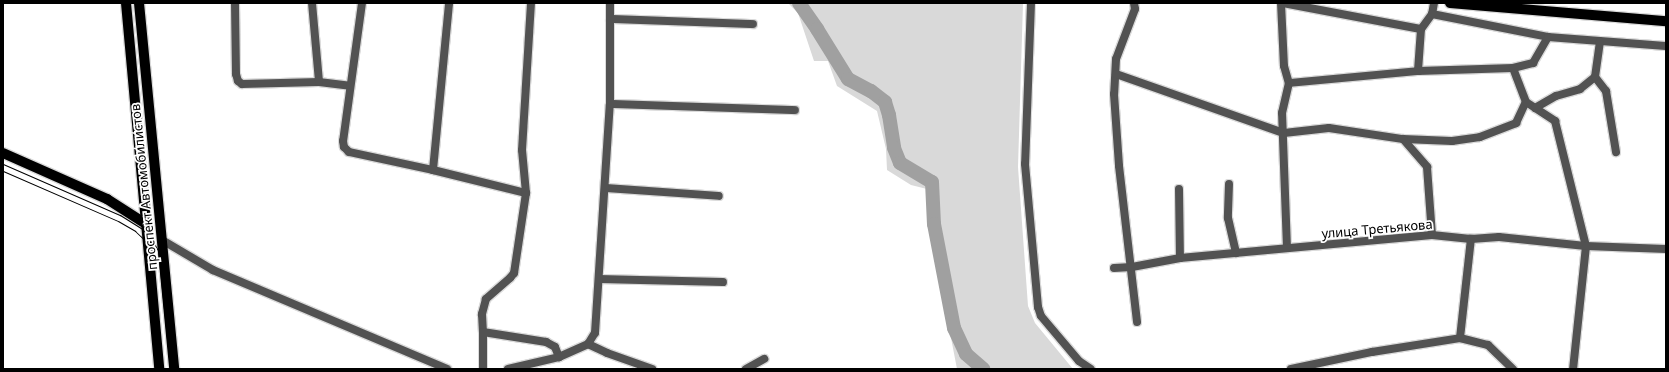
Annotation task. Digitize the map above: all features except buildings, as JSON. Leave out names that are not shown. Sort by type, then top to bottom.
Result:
[{"type":"main road","name":"проспект Автомобилистов","points":[[126,3],[160,369]]},
{"type":"main road","name":"проспект Автомобилистов","points":[[139,3],[174,369]]},
{"type":"main road","points":[[1450,3],[1666,21]]},
{"type":"main road","points":[[3,153],[107,199],[147,224],[162,240]]},
{"type":"street","points":[[235,3],[236,74],[238,80],[242,84],[319,82],[350,86]]},
{"type":"street","points":[[312,3],[319,82]]},
{"type":"street","points":[[362,3],[343,141],[344,147],[349,152],[433,170],[526,193]]},
{"type":"street","points":[[433,170],[449,3]]},
{"type":"street","points":[[483,369],[482,314],[486,299],[510,278],[514,272],[526,193],[522,150],[531,3]]},
{"type":"street","points":[[508,369],[559,357],[588,344],[595,333],[606,188],[610,104],[610,3]]},
{"type":"street","points":[[1031,3],[1025,164],[1038,307],[1041,316],[1079,362],[1087,368]]},
{"type":"street","points":[[1134,3],[1135,9],[1116,59],[1114,94],[1119,166],[1132,267],[1137,322]]},
{"type":"street","points":[[1287,248],[1284,133],[1282,113],[1289,83],[1284,66],[1282,3],[1421,29]]},
{"type":"street","points":[[1418,71],[1421,29],[1432,14],[1434,3]]},
{"type":"street","points":[[1432,14],[1548,38],[1666,46]]},
{"type":"street","points":[[610,19],[754,24]]},
{"type":"street","points":[[1289,83],[1418,71],[1513,68],[1533,63],[1548,38]]},
{"type":"street","points":[[1535,108],[1556,96],[1580,89],[1595,77],[1600,41]]},
{"type":"street","points":[[1513,68],[1526,102],[1555,121],[1586,246],[1573,369]]},
{"type":"street","points":[[1116,74],[1284,133],[1329,128],[1403,139],[1424,138],[1452,141],[1480,137],[1516,122],[1526,102]]},
{"type":"street","points":[[1595,77],[1606,90],[1616,152]]},
{"type":"street","points":[[610,104],[795,110]]},
{"type":"street","points":[[1403,139],[1427,168],[1432,235]]},
{"type":"street","points":[[1228,184],[1228,218],[1236,253]]},
{"type":"street","points":[[606,188],[718,196]]},
{"type":"street","points":[[1179,189],[1180,258]]},
{"type":"street","name":"улица Третьякова","points":[[1114,268],[1132,267],[1180,258],[1432,235],[1471,238],[1499,237],[1586,246],[1666,249]]},
{"type":"street","points":[[1460,338],[1471,238]]},
{"type":"street","points":[[162,240],[213,270],[447,369]]},
{"type":"street","points":[[599,279],[723,282]]},
{"type":"street","points":[[483,332],[546,342],[555,347],[559,357]]},
{"type":"street","points":[[1291,369],[1372,352],[1460,338],[1488,345],[1513,369]]},
{"type":"street","points":[[588,344],[607,353],[652,369]]},
{"type":"street","points":[[746,369],[764,359]]},
{"type":"shaded area","points":[[788,3],[1023,3],[1018,167],[1028,306],[1035,323],[1073,369],[957,369],[936,260],[927,189],[911,185],[887,170],[886,149],[877,111],[837,86],[828,61],[814,61],[798,13]]},
{"type":"waterway","points":[[799,3],[848,79],[871,91],[885,102],[889,115],[894,148],[900,163],[932,182],[934,224],[954,328],[966,354],[983,369]]},
{"type":"tram line","points":[[3,164],[120,215],[147,232],[158,250],[170,369]]},
{"type":"tram line","points":[[3,171],[118,221],[135,231],[148,243],[155,263]]}]
